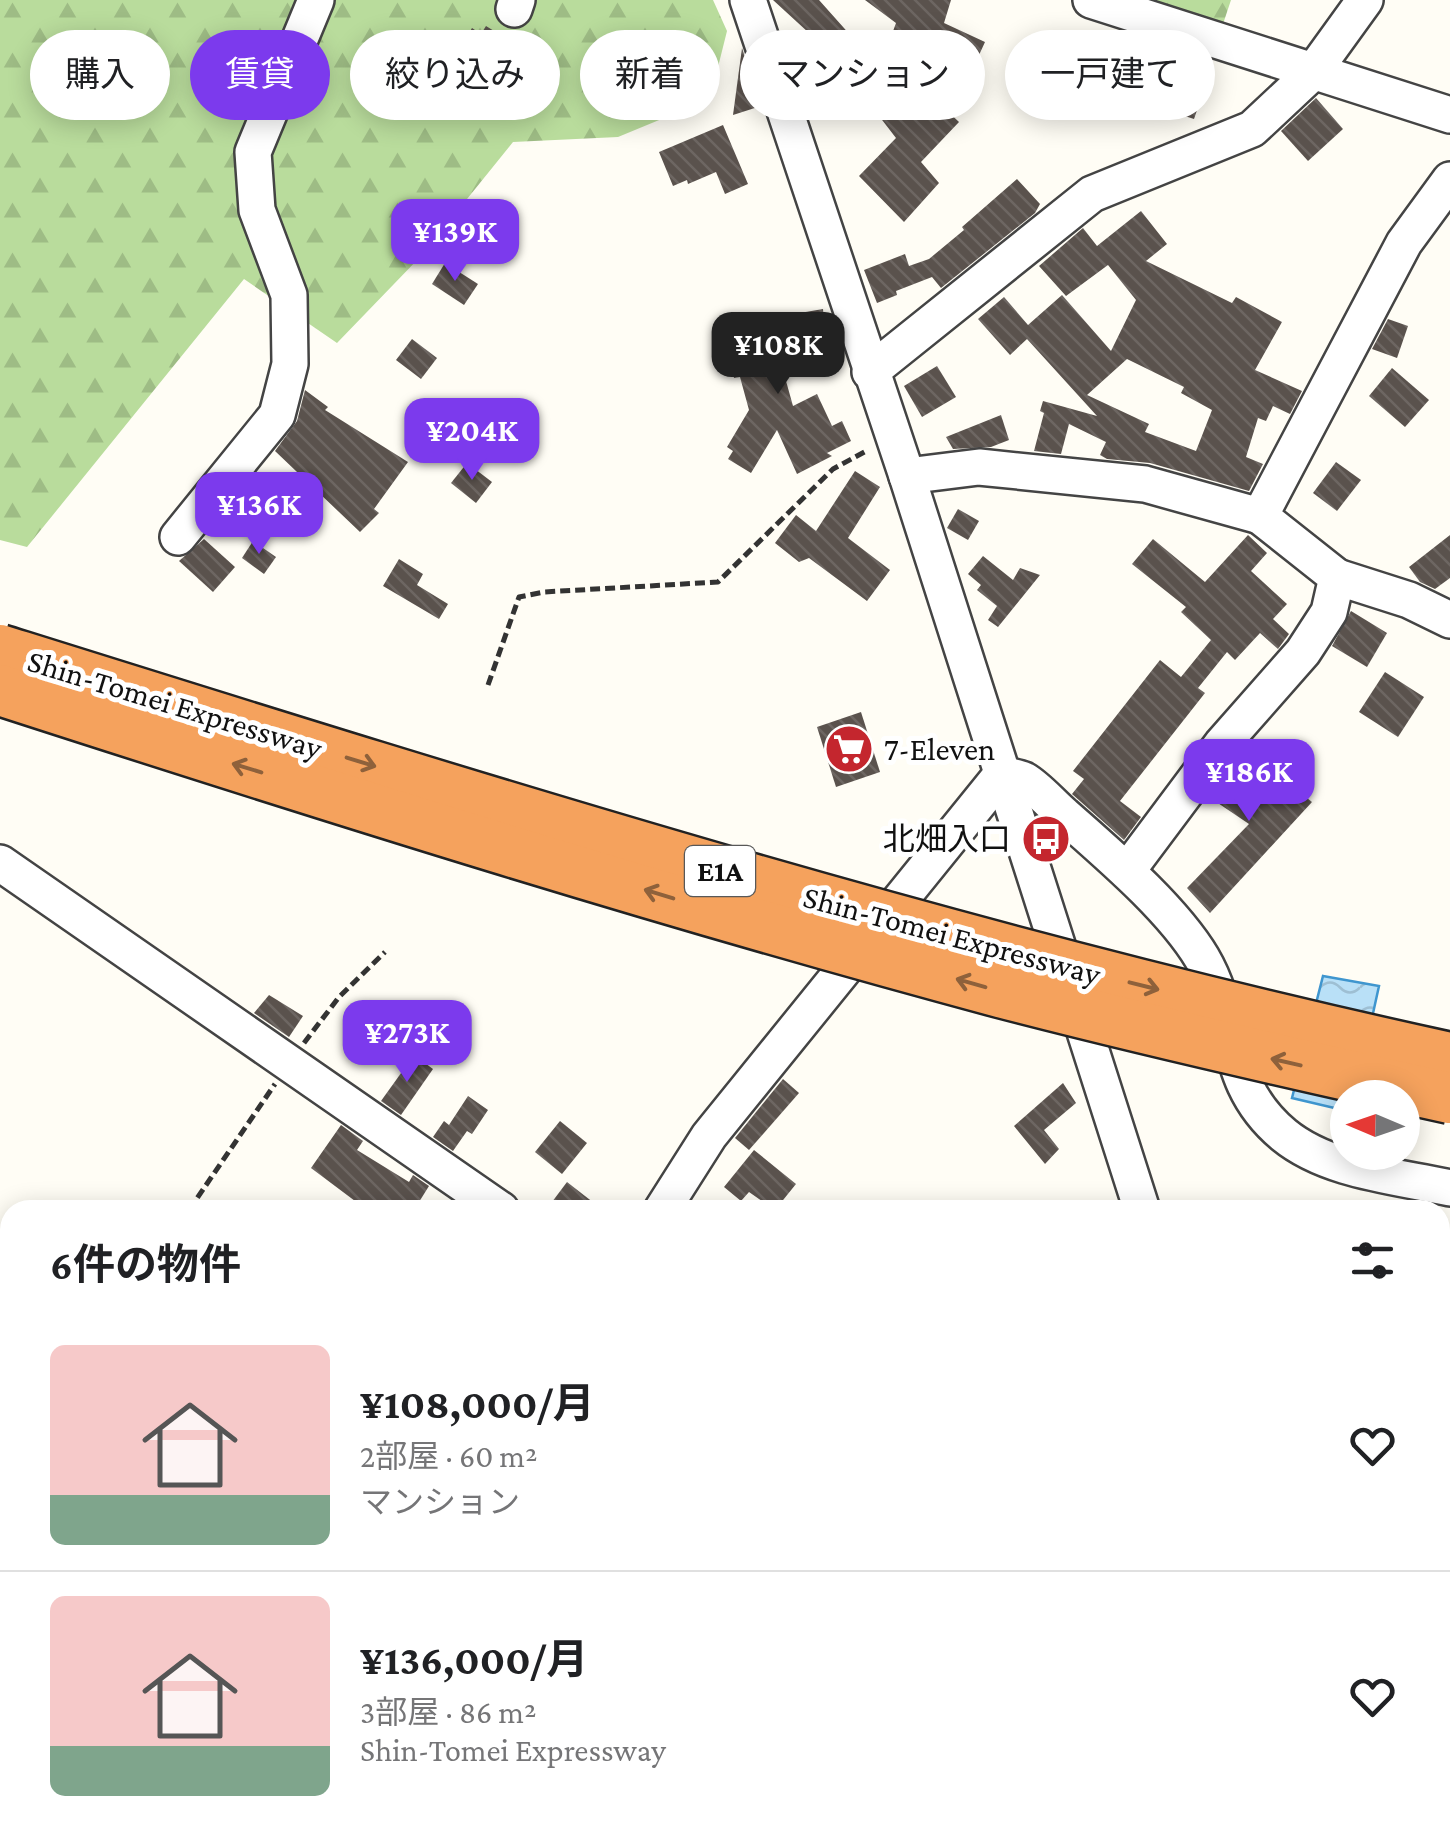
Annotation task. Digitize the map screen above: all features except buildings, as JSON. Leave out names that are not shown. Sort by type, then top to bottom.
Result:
[{"type":"highway","name":"Shin-Tomei Expressway","points":[[0,650],[772,886],[1174,994],[1450,1058]]},
{"type":"highway","name":"Shin-Tomei Expressway","points":[[0,690],[763,925],[1002,992],[1450,1098]]},
{"type":"street","points":[[178,537],[276,415],[290,364],[289,295],[257,210],[253,152],[316,0]]},
{"type":"street","points":[[748,0],[907,476],[1139,1200]]},
{"type":"street","points":[[1091,0],[1450,115]]},
{"type":"street","points":[[870,372],[1092,194],[1252,130],[1313,72],[1364,0]]},
{"type":"street","points":[[1260,516],[1404,243],[1450,180]]},
{"type":"street","points":[[907,476],[978,467],[1145,484],[1260,516],[1337,577],[1408,600],[1450,620]]},
{"type":"street","points":[[1127,871],[1222,744],[1302,652],[1329,612],[1337,577]]},
{"type":"street","points":[[1002,774],[1024,780],[1127,871],[1202,958],[1247,1092],[1264,1116],[1306,1150],[1356,1167],[1450,1188]]},
{"type":"street","points":[[668,1200],[709,1136],[1002,774]]},
{"type":"street","points":[[0,863],[487,1200]]},
{"type":"path","points":[[488,685],[519,597],[544,592],[718,582],[832,469],[893,436]]},
{"type":"green space","points":[[0,0],[713,0],[727,31],[720,59],[720,30],[580,30],[580,120],[659,120],[618,137],[513,142],[421,256],[337,343],[244,279],[27,547],[0,540]]},
{"type":"green space","points":[[1147,0],[1231,0],[1222,27]]},
{"type":"water","points":[[1323,976],[1379,986],[1354,1080],[1330,1080],[1330,1107],[1292,1098]]},
{"type":"place","name":"7-Eleven","points":[[849,749]]},
{"type":"place","name":"北畑入口","points":[[1046,839]]}]
